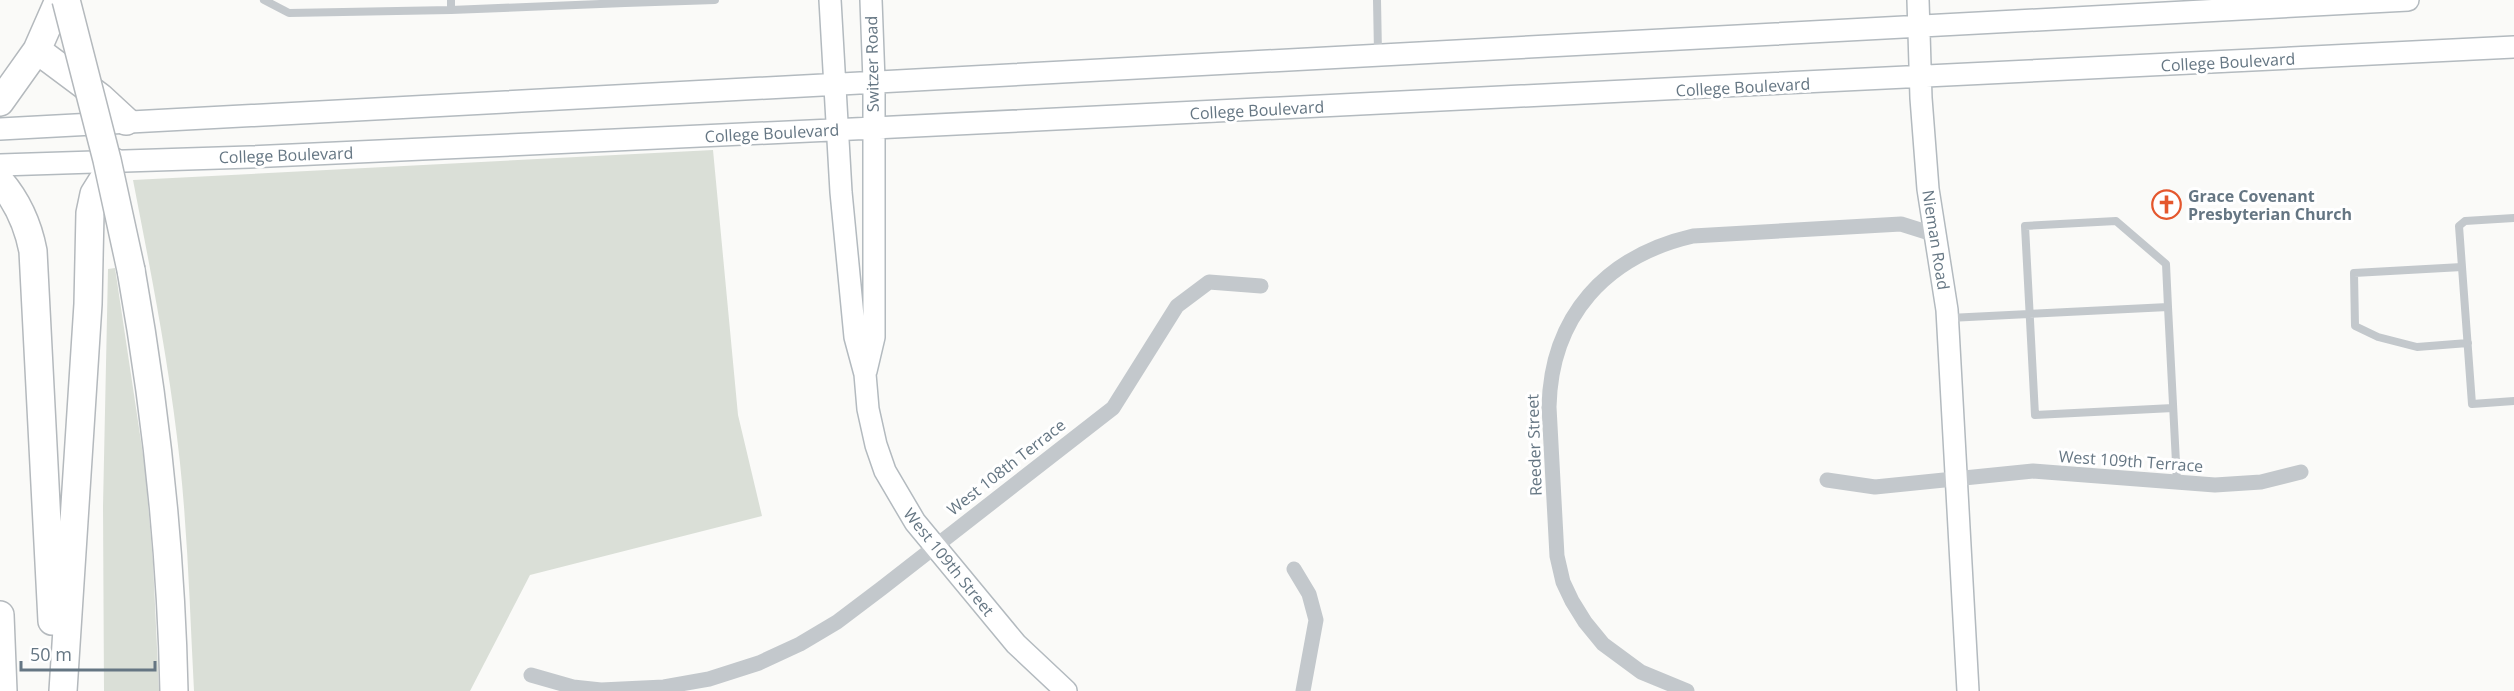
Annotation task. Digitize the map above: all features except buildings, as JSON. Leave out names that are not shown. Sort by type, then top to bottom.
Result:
[{"type":"highway","points":[[0,102],[37,50],[59,0]]},
{"type":"highway","points":[[66,0],[107,160],[148,363],[169,559],[174,680]]},
{"type":"highway","points":[[37,50],[126,121]]},
{"type":"highway","points":[[63,691],[88,304],[90,213],[94,194],[114,162]]},
{"type":"highway","points":[[0,182],[20,210],[29,231],[33,252],[56,691]]},
{"type":"highway","points":[[0,615],[3,691]]},
{"type":"main road","points":[[830,0],[837,130]]},
{"type":"main road","name":"Switzer Road","points":[[871,0],[874,128]]},
{"type":"main road","name":"Nieman Road","points":[[1918,0],[1920,78],[1928,189],[1948,318],[1968,691]]},
{"type":"main road","points":[[0,129],[1918,26],[2269,4],[2409,0]]},
{"type":"main road","name":"College Boulevard","points":[[0,165],[837,130],[2514,48]]},
{"type":"main road","name":"West 109th Street","points":[[865,374],[874,337],[874,128]]},
{"type":"main road","name":"West 109th Street","points":[[837,130],[855,337],[865,374],[868,409],[885,471],[903,506],[934,546],[1016,644],[1066,691]]},
{"type":"main road","points":[[846,244],[874,243]]},
{"type":"street","name":"Reeder Street","points":[[1687,691],[1641,672],[1604,644],[1585,622],[1563,582],[1557,556],[1549,398],[1556,355],[1569,324],[1599,283],[1622,264],[1665,242],[1693,236],[1901,224],[1936,235]]},
{"type":"street","name":"West 108th Terrace","points":[[531,675],[573,687],[601,690],[664,687],[709,679],[759,663],[800,644],[846,615],[1113,408],[1177,306],[1209,282],[1261,286]]},
{"type":"street","name":"West 109th Terrace","points":[[1957,479],[2033,471],[2215,485],[2261,482],[2301,472]]},
{"type":"street","points":[[1827,480],[1875,487],[1957,479]]},
{"type":"street","points":[[1294,569],[1309,594],[1316,620],[1303,691]]},
{"type":"lane","points":[[264,0],[290,13],[451,10],[715,0]]},
{"type":"lane","points":[[451,0],[451,10]]},
{"type":"lane","points":[[1377,0],[1378,55]]},
{"type":"lane","points":[[2514,218],[2465,221],[2459,226],[2472,404],[2514,401]]},
{"type":"lane","points":[[2173,408],[2035,415],[2025,226],[2116,221],[2166,264],[2177,482]]},
{"type":"lane","points":[[2463,267],[2354,273],[2355,326],[2378,337],[2417,347],[2468,343]]},
{"type":"lane","points":[[1948,318],[2168,307]]},
{"type":"shaded area","points":[[713,150],[738,415],[762,516],[530,575],[470,691],[194,691],[185,520],[176,427],[160,321],[133,180]]},
{"type":"shaded area","points":[[115,268],[145,468],[153,562],[159,691],[104,691],[103,506],[108,269]]},
{"type":"place","name":"Grace Covenant Presbyterian Church","points":[[2167,205]]}]
